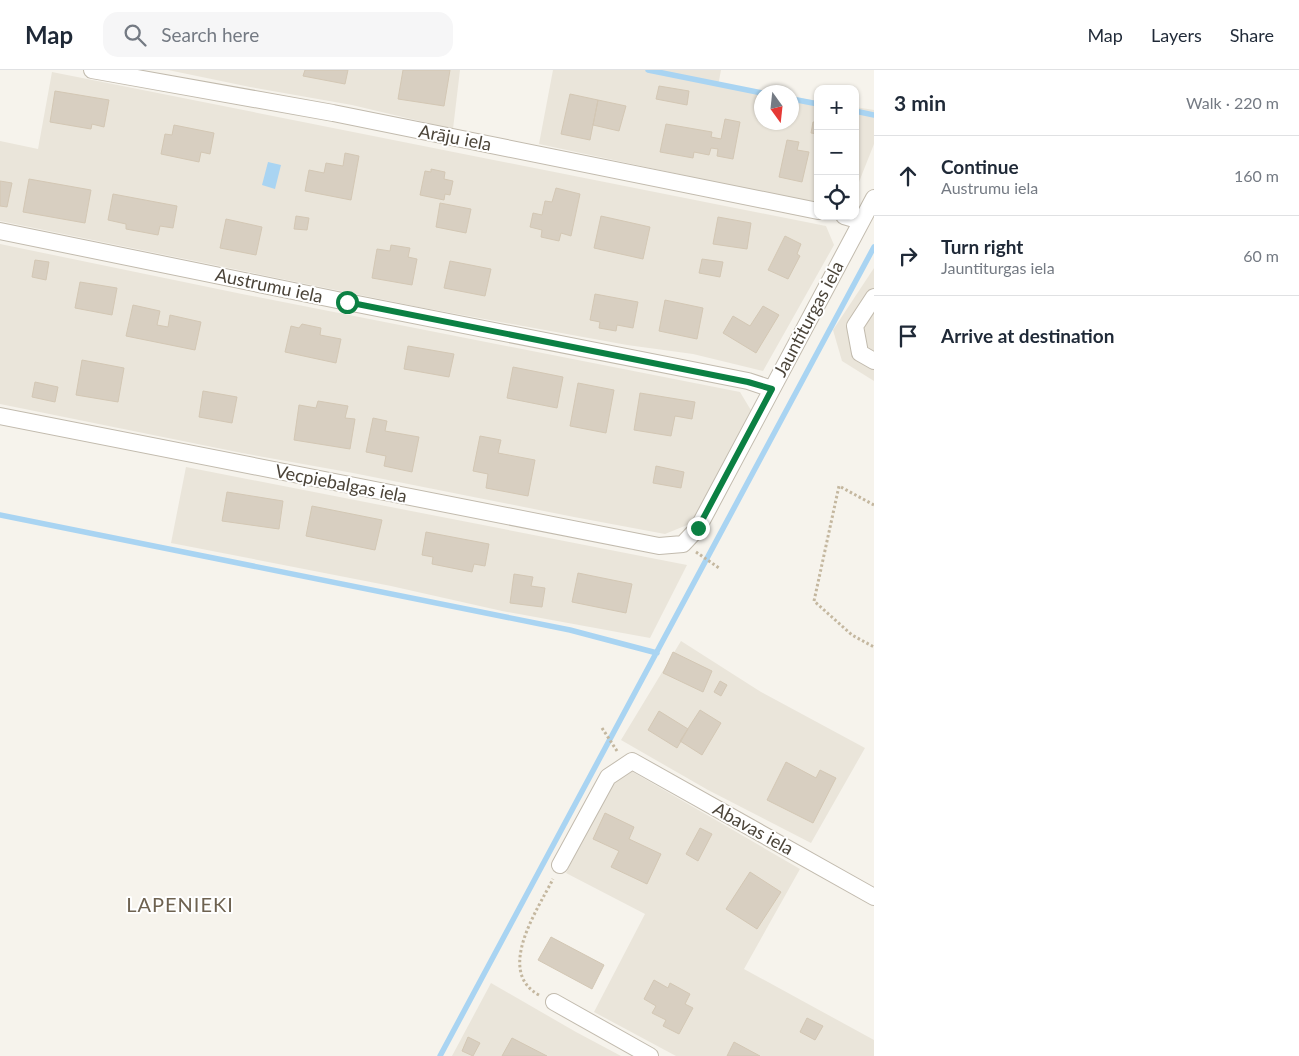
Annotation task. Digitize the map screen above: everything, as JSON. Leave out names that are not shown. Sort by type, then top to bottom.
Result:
[{"type":"street","name":"Arāju iela","points":[[92,70],[333,114],[814,210]]},
{"type":"street","name":"Jauntiturgas iela","points":[[683,544],[698,528],[874,198]]},
{"type":"street","name":"Austrumu iela","points":[[0,231],[739,380],[772,389]]},
{"type":"street","points":[[874,297],[855,326],[860,352],[874,361]]},
{"type":"street","name":"Vecpiebalgas iela","points":[[0,416],[659,546],[683,544]]},
{"type":"street","name":"Abavas iela","points":[[560,865],[608,777],[632,761],[874,897]]},
{"type":"street","points":[[554,1002],[650,1056]]},
{"type":"path","points":[[874,505],[839,486],[814,601],[852,635],[874,647]]},
{"type":"path","points":[[700,555],[719,568]]},
{"type":"path","points":[[602,728],[613,745]]},
{"type":"path","points":[[532,990],[521,976],[519,956],[524,938],[560,865]]},
{"type":"shaded area","points":[[168,70],[460,70],[453,129],[352,105]]},
{"type":"shaded area","points":[[553,70],[721,70],[718,86],[754,92],[754,130],[799,130],[799,98],[814,100],[814,203],[539,144]]},
{"type":"shaded area","points":[[52,72],[826,226],[834,245],[763,371],[693,354],[627,345],[419,307],[0,221],[0,141],[38,149]]},
{"type":"shaded area","points":[[859,108],[874,110],[874,144],[859,182]]},
{"type":"shaded area","points":[[0,244],[242,294],[740,392],[752,412],[692,523],[665,534],[242,453],[0,404]]},
{"type":"shaded area","points":[[874,268],[874,381],[842,361],[833,330]]},
{"type":"shaded area","points":[[186,467],[687,565],[650,638],[502,611],[391,586],[171,543]]},
{"type":"shaded area","points":[[681,641],[761,692],[865,748],[811,843],[708,790],[621,740]]},
{"type":"shaded area","points":[[626,768],[800,869],[744,969],[874,1040],[874,1056],[676,1056],[594,1012],[645,914],[566,873],[615,777]]},
{"type":"shaded area","points":[[491,983],[576,1032],[621,1056],[452,1056]]},
{"type":"water","points":[[268,162],[281,165],[275,189],[262,185]]},
{"type":"building","points":[[305,70],[348,70],[345,84],[303,76]]},
{"type":"building","points":[[403,70],[450,70],[444,106],[398,99]]},
{"type":"building","points":[[659,86],[689,91],[687,105],[656,99]]},
{"type":"building","points":[[55,91],[109,100],[104,127],[92,124],[91,129],[50,122]]},
{"type":"building","points":[[570,94],[598,100],[590,140],[561,134]]},
{"type":"building","points":[[598,100],[626,106],[619,131],[593,125]]},
{"type":"building","points":[[725,119],[740,122],[733,159],[717,156],[718,149],[711,148],[709,155],[694,152],[693,158],[660,152],[666,124],[712,132],[711,137],[721,139]]},
{"type":"building","points":[[813,122],[814,122],[814,133],[811,133]]},
{"type":"building","points":[[174,125],[214,133],[210,154],[201,152],[199,162],[161,154],[165,134],[172,135]]},
{"type":"building","points":[[787,140],[799,142],[797,150],[809,152],[802,182],[779,177]]},
{"type":"building","points":[[345,153],[359,156],[351,200],[305,191],[309,170],[324,173],[326,163],[343,166]]},
{"type":"building","points":[[431,169],[445,172],[444,179],[453,181],[450,195],[445,194],[444,200],[420,195],[425,171],[431,172]]},
{"type":"building","points":[[29,179],[91,190],[85,223],[23,212]]},
{"type":"building","points":[[0,181],[12,183],[7,207],[0,206]]},
{"type":"building","points":[[556,188],[580,194],[571,236],[561,233],[559,241],[541,237],[542,230],[530,227],[533,213],[542,215],[545,201],[552,202]]},
{"type":"building","points":[[113,194],[177,206],[173,228],[160,226],[158,235],[126,229],[126,224],[108,220]]},
{"type":"building","points":[[440,203],[471,209],[466,233],[436,227]]},
{"type":"building","points":[[296,216],[309,218],[307,230],[294,229]]},
{"type":"building","points":[[601,216],[650,227],[643,259],[594,248]]},
{"type":"building","points":[[718,217],[751,223],[747,249],[713,244]]},
{"type":"building","points":[[226,219],[262,227],[256,255],[220,248]]},
{"type":"building","points":[[785,236],[801,244],[797,254],[800,256],[788,279],[768,270]]},
{"type":"building","points":[[391,245],[410,248],[408,257],[417,259],[412,285],[372,278],[377,249],[390,251]]},
{"type":"building","points":[[702,259],[723,262],[720,277],[699,273]]},
{"type":"building","points":[[35,260],[49,262],[46,280],[32,277]]},
{"type":"building","points":[[450,261],[491,269],[485,296],[444,288]]},
{"type":"building","points":[[80,282],[117,288],[112,315],[75,308]]},
{"type":"building","points":[[595,294],[638,302],[633,328],[617,325],[616,331],[599,328],[600,322],[590,320]]},
{"type":"building","points":[[665,300],[703,308],[697,339],[659,331]]},
{"type":"building","points":[[133,305],[160,311],[157,325],[168,327],[170,315],[201,322],[195,350],[126,336]]},
{"type":"building","points":[[763,306],[779,315],[756,353],[723,333],[733,316],[750,326]]},
{"type":"building","points":[[302,324],[321,328],[320,335],[341,339],[336,363],[285,352],[291,326],[299,328]]},
{"type":"building","points":[[408,346],[454,354],[449,377],[404,369]]},
{"type":"building","points":[[82,360],[124,368],[118,402],[76,395]]},
{"type":"building","points":[[513,367],[563,377],[557,408],[507,398]]},
{"type":"building","points":[[35,382],[58,387],[55,402],[32,397]]},
{"type":"building","points":[[578,383],[614,390],[606,433],[570,426]]},
{"type":"building","points":[[203,391],[237,397],[232,423],[199,417]]},
{"type":"building","points":[[640,393],[695,402],[692,419],[675,416],[671,436],[634,430]]},
{"type":"building","points":[[318,401],[348,406],[345,418],[355,419],[350,449],[294,440],[299,405],[316,408]]},
{"type":"building","points":[[373,418],[387,421],[385,431],[419,437],[412,472],[384,466],[386,456],[366,452]]},
{"type":"building","points":[[480,436],[501,440],[498,453],[535,460],[528,496],[486,488],[488,474],[473,471]]},
{"type":"building","points":[[656,466],[684,472],[681,488],[653,483]]},
{"type":"building","points":[[227,492],[283,501],[279,529],[222,521]]},
{"type":"building","points":[[312,506],[382,520],[375,550],[306,536]]},
{"type":"building","points":[[426,532],[489,544],[485,566],[474,564],[472,572],[432,564],[433,557],[422,555]]},
{"type":"building","points":[[578,573],[632,584],[626,613],[572,602]]},
{"type":"building","points":[[514,574],[533,577],[531,586],[545,588],[542,607],[510,603]]},
{"type":"building","points":[[673,652],[712,671],[703,692],[663,673]]},
{"type":"building","points":[[720,681],[727,685],[721,696],[714,692]]},
{"type":"building","points":[[700,710],[721,723],[702,755],[680,741]]},
{"type":"building","points":[[659,711],[688,729],[677,748],[648,730]]},
{"type":"building","points":[[786,762],[816,778],[820,770],[836,778],[813,823],[767,800]]},
{"type":"building","points":[[605,813],[634,827],[629,839],[661,854],[647,884],[611,867],[619,851],[593,839]]},
{"type":"building","points":[[700,828],[712,834],[698,861],[686,854]]},
{"type":"building","points":[[750,872],[781,892],[757,929],[726,909]]},
{"type":"building","points":[[551,937],[604,965],[592,989],[538,960]]},
{"type":"building","points":[[654,980],[668,988],[670,983],[690,994],[685,1004],[693,1008],[679,1034],[663,1026],[666,1020],[652,1013],[656,1006],[644,999]]},
{"type":"building","points":[[807,1018],[823,1026],[815,1040],[800,1032]]},
{"type":"building","points":[[468,1037],[480,1043],[473,1056],[462,1051]]},
{"type":"building","points":[[512,1038],[547,1056],[502,1056]]},
{"type":"building","points":[[734,1042],[760,1056],[727,1056]]},
{"type":"waterway","points":[[648,70],[754,91]]},
{"type":"waterway","points":[[799,100],[814,103]]},
{"type":"waterway","points":[[859,112],[874,115]]},
{"type":"waterway","points":[[440,1056],[874,247]]},
{"type":"waterway","points":[[0,515],[570,630],[657,653]]},
{"type":"district","name":"LAPENIEKI","points":[[180,905]]},
{"type":"route","points":[[347,302],[748,382],[772,389],[698,528]]}]
